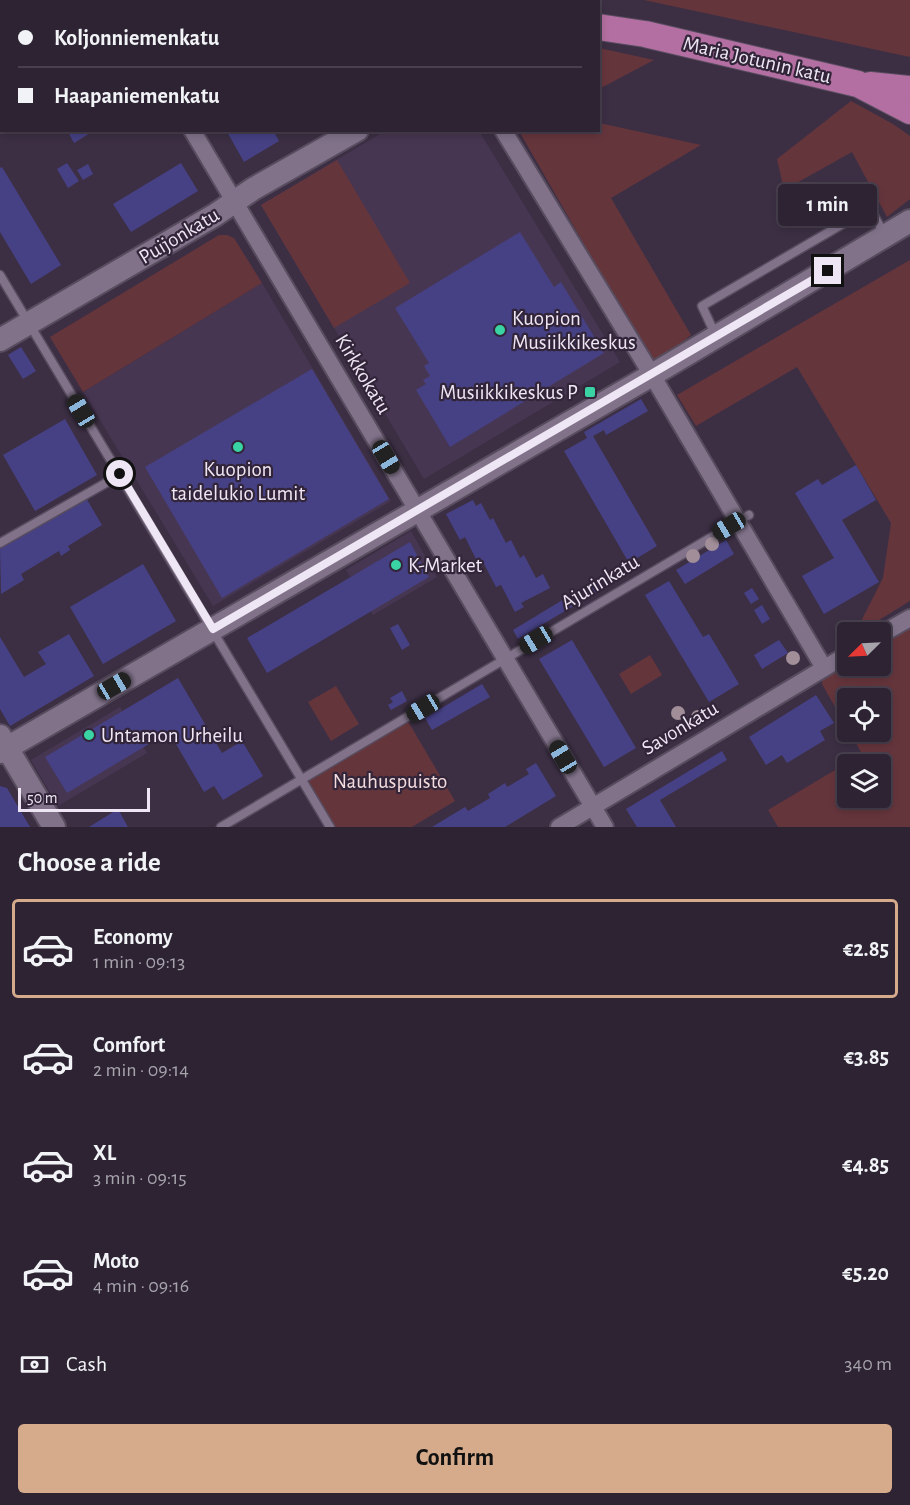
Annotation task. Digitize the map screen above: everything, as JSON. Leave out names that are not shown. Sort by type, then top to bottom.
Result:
[{"type":"main road","name":"Maria Jotunin katu","points":[[600,27],[645,34],[910,95]]},
{"type":"main road","name":"Puijonkatu","points":[[0,340],[354,132]]},
{"type":"main road","points":[[54,827],[2,745],[213,629],[652,375],[910,221]]},
{"type":"street","name":"Kirkkokatu","points":[[193,132],[605,827]]},
{"type":"street","points":[[505,132],[652,375],[743,518],[824,668]]},
{"type":"street","points":[[891,629],[910,618]]},
{"type":"street","name":"Savonkatu","points":[[559,827],[837,660]]},
{"type":"lane","points":[[716,337],[702,306],[870,208],[885,236]]},
{"type":"lane","points":[[0,275],[330,827]]},
{"type":"lane","points":[[0,543],[120,474]]},
{"type":"lane","name":"Ajurinkatu","points":[[221,827],[743,518]]},
{"type":"shaded area","points":[[383,132],[480,132],[620,362],[424,479],[261,205]]},
{"type":"shaded area","name":"Kuopion taidelukio Lumit","points":[[262,283],[391,501],[213,606],[83,392]]},
{"type":"shaded area","points":[[411,531],[437,577],[373,615],[346,570]]},
{"type":"shaded area","points":[[120,707],[147,753],[58,806],[31,760]]},
{"type":"green space","points":[[644,0],[910,0],[910,57]]},
{"type":"green space","points":[[600,48],[654,60],[600,88]]},
{"type":"green space","points":[[851,101],[910,136],[910,199],[887,217],[852,152],[784,190],[777,159]]},
{"type":"green space","points":[[600,123],[701,145],[611,198],[691,335],[654,366],[520,132],[600,132]]},
{"type":"green space","points":[[337,160],[410,283],[334,328],[261,205]]},
{"type":"green space","points":[[219,235],[234,238],[262,283],[83,392],[50,337]]},
{"type":"green space","points":[[910,260],[910,601],[876,622],[861,622],[883,578],[891,523],[797,367],[696,426],[677,395]]},
{"type":"green space","points":[[910,618],[910,827],[778,827],[768,810],[837,769],[837,808],[891,808],[891,754],[862,754],[855,742],[891,742],[891,688],[837,688],[837,710],[822,684],[824,668],[837,660],[837,676],[891,676],[891,629]]},
{"type":"green space","points":[[650,655],[662,675],[631,694],[619,674]]},
{"type":"green space","points":[[336,686],[359,724],[331,741],[308,702]]},
{"type":"green space","name":"Nauhuspuisto","points":[[406,718],[455,801],[412,827],[330,827],[302,779]]},
{"type":"building","points":[[68,132],[92,132],[74,143]]},
{"type":"building","points":[[227,132],[274,132],[279,141],[244,162]]},
{"type":"building","points":[[67,163],[79,181],[68,188],[57,169]]},
{"type":"building","points":[[181,163],[198,191],[131,232],[113,204]]},
{"type":"building","points":[[88,164],[93,174],[83,180],[77,170]]},
{"type":"building","points":[[2,167],[61,265],[31,284],[0,232],[0,168]]},
{"type":"building","name":"Kuopion Musiikkikeskus","points":[[520,232],[554,287],[561,282],[604,353],[450,447],[416,390],[426,384],[423,380],[430,376],[424,366],[429,363],[395,308]]},
{"type":"building","points":[[21,347],[36,371],[23,379],[8,355]]},
{"type":"building","points":[[312,369],[389,499],[222,598],[145,467]]},
{"type":"building","points":[[641,399],[648,411],[606,435],[604,430],[593,436],[657,546],[629,563],[564,451],[587,438],[584,432]]},
{"type":"building","points":[[65,419],[97,475],[35,511],[3,455]]},
{"type":"building","points":[[856,465],[876,500],[842,520],[879,582],[824,614],[802,576],[834,558],[795,493],[818,479],[822,485]]},
{"type":"building","points":[[86,498],[102,525],[68,546],[70,550],[61,556],[59,551],[21,574],[24,580],[1,594],[0,548]]},
{"type":"building","points":[[473,500],[476,506],[481,503],[490,520],[493,518],[506,543],[511,540],[520,558],[524,555],[536,578],[543,574],[550,588],[521,603],[524,607],[515,612],[501,585],[496,587],[482,560],[478,563],[465,537],[460,540],[446,514]]},
{"type":"building","points":[[726,540],[734,554],[685,584],[676,570]]},
{"type":"building","points":[[410,542],[429,577],[267,673],[247,638]]},
{"type":"building","points":[[143,564],[176,621],[103,664],[70,607]]},
{"type":"building","points":[[612,570],[617,580],[518,639],[513,630]]},
{"type":"building","points":[[669,581],[703,637],[709,634],[739,684],[709,702],[645,595]]},
{"type":"building","points":[[752,588],[759,599],[751,604],[744,593]]},
{"type":"building","points":[[762,605],[770,619],[762,624],[754,610]]},
{"type":"building","points":[[398,624],[410,645],[402,650],[390,628]]},
{"type":"building","points":[[69,634],[94,676],[10,726],[0,709],[0,637],[24,677],[46,664],[38,652]]},
{"type":"building","points":[[572,640],[636,748],[604,767],[539,659]]},
{"type":"building","points":[[779,640],[788,653],[762,669],[754,655]]},
{"type":"building","points":[[178,678],[222,753],[242,741],[263,776],[223,800],[214,786],[204,792],[169,732],[67,793],[45,757]]},
{"type":"building","points":[[482,684],[490,697],[432,730],[425,718]]},
{"type":"building","points":[[402,691],[407,701],[391,710],[388,705],[393,702],[390,698]]},
{"type":"building","points":[[816,695],[834,723],[820,731],[825,740],[787,763],[782,755],[766,765],[749,737]]},
{"type":"building","points":[[722,751],[727,760],[660,800],[676,827],[637,827],[626,809]]},
{"type":"building","points":[[536,763],[556,796],[505,827],[432,827],[465,807],[468,811],[490,798],[488,794],[505,783],[507,787],[529,774],[526,769]]},
{"type":"building","points":[[0,786],[7,788],[30,827],[0,827]]},
{"type":"building","points":[[118,809],[128,827],[89,827]]},
{"type":"place","name":"Kuopion Musiikkikeskus","points":[[500,330]]},
{"type":"place","name":"Musiikkikeskus P","points":[[590,392]]},
{"type":"place","name":"Kuopion taidelukio Lumit","points":[[238,447]]},
{"type":"place","name":"K-Market","points":[[396,565]]},
{"type":"place","name":"Untamon Urheilu","points":[[89,735]]},
{"type":"route","points":[[120,474],[213,629],[828,271]]}]
